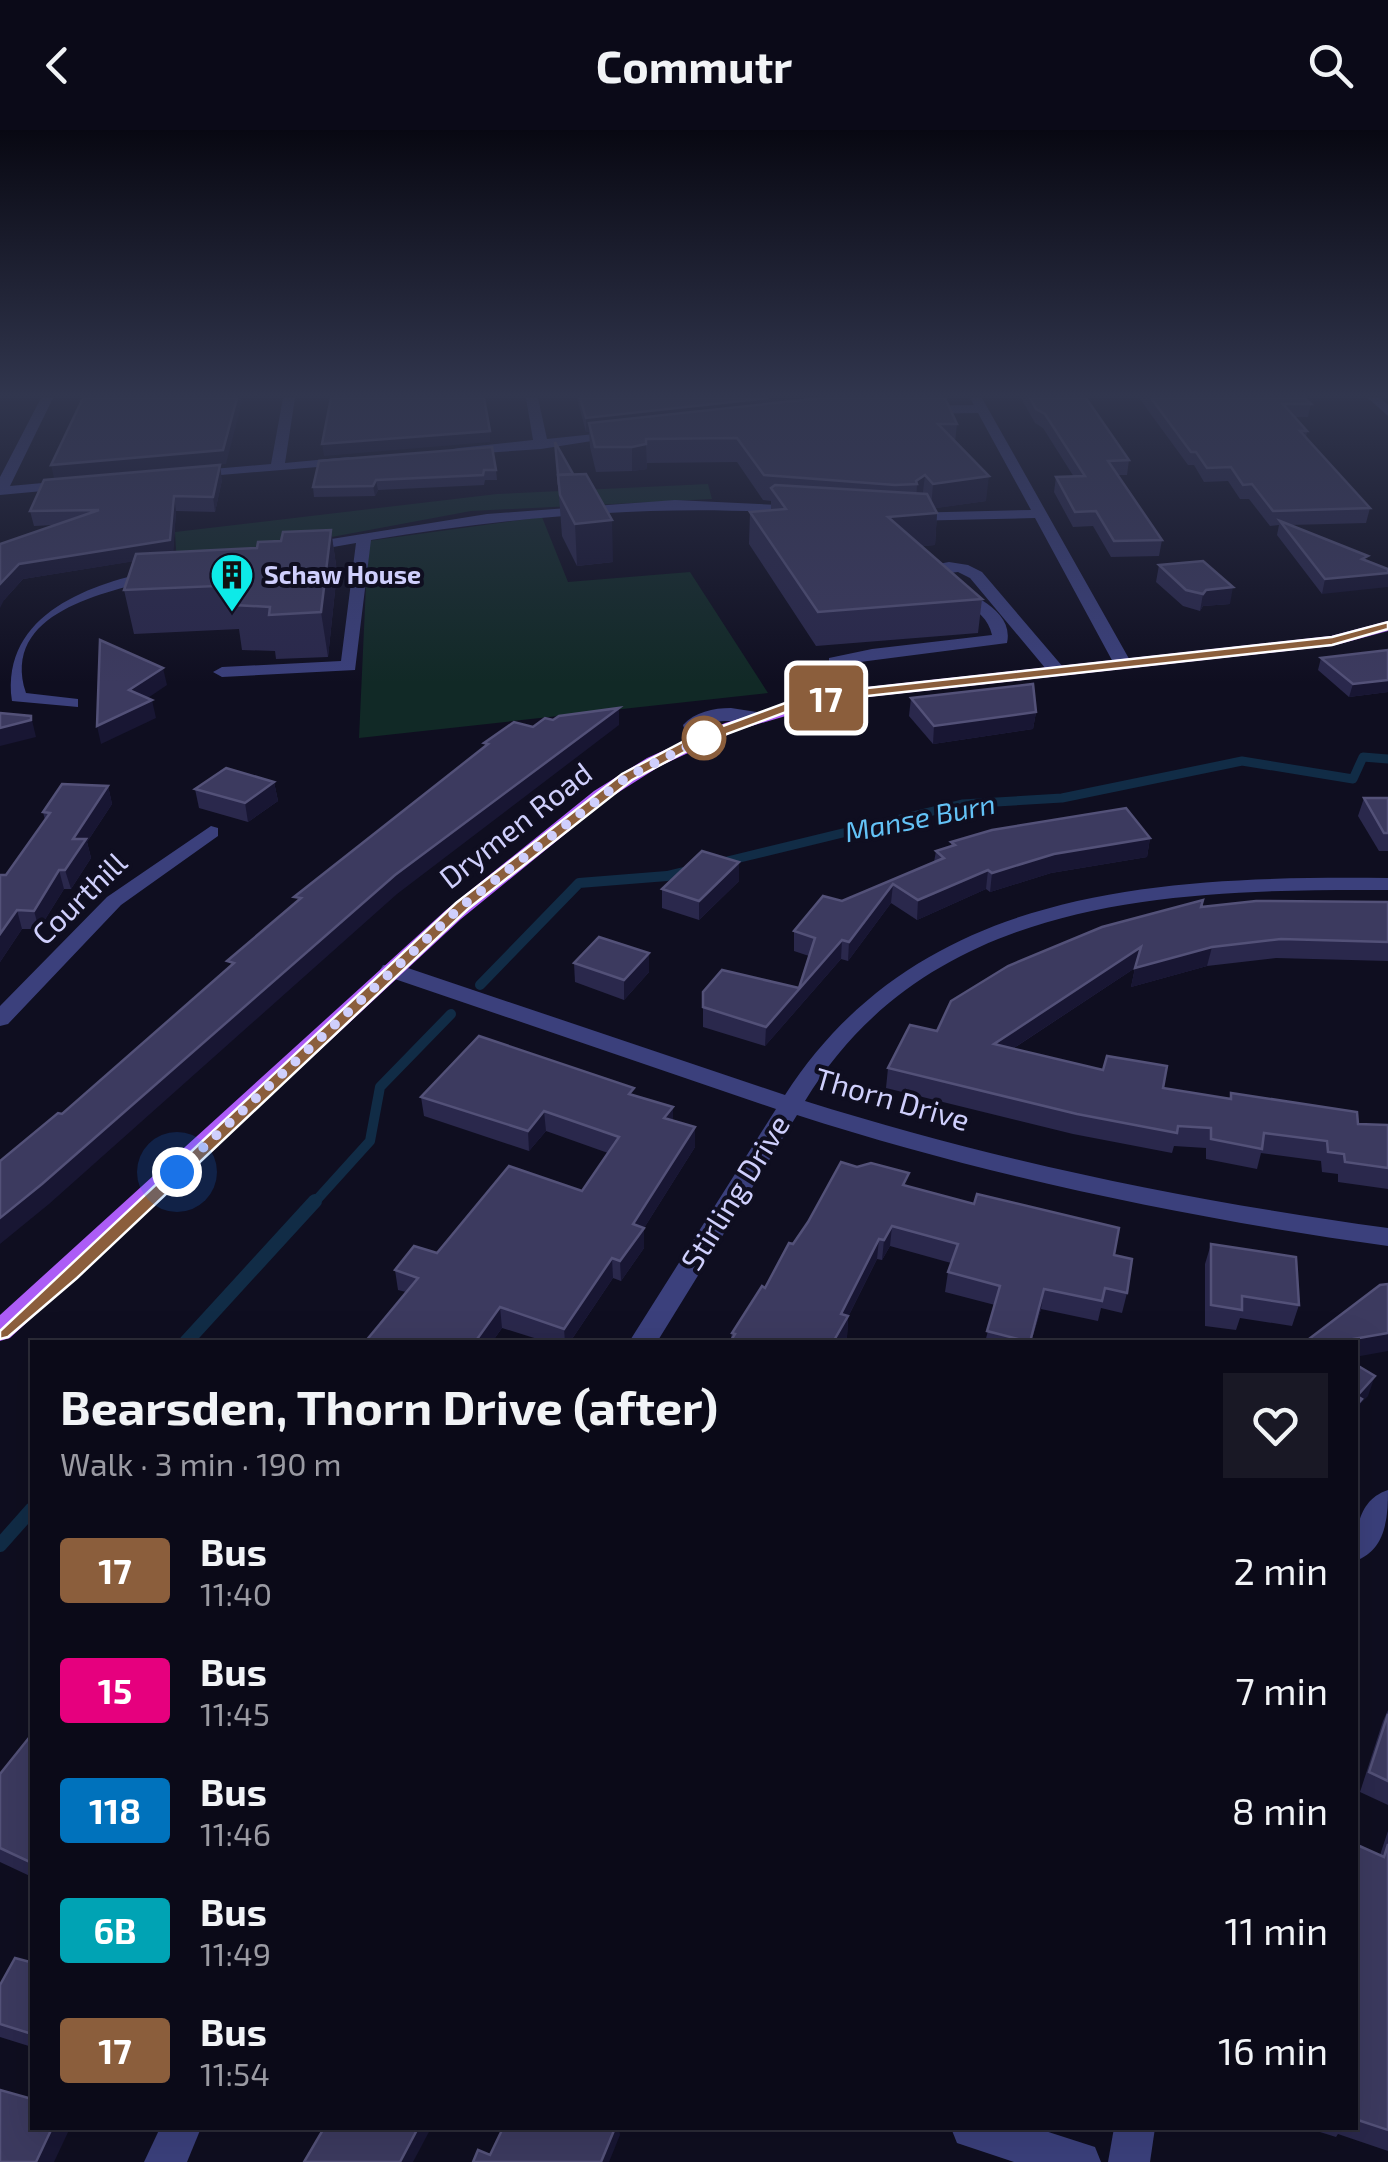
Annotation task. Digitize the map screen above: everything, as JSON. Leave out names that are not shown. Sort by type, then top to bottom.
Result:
[{"type":"main road","name":"Drymen Road","points":[[0,1331],[70,1272],[462,906],[627,777],[695,741],[757,717],[840,695],[1332,641],[1388,626]]},
{"type":"street","points":[[1028,493],[1123,664]]},
{"type":"street","points":[[273,552],[554,508],[709,504],[818,511]]},
{"type":"street","points":[[893,518],[1040,514]]},
{"type":"street","points":[[222,672],[349,666],[364,537]]},
{"type":"street","points":[[835,662],[872,654],[1000,640],[994,620],[983,609],[933,574],[938,568],[954,566],[968,569],[976,576],[1056,670]]},
{"type":"street","points":[[18,696],[9,666],[16,641],[54,608],[110,584],[182,570]]},
{"type":"street","points":[[0,708],[18,696],[72,702]]},
{"type":"street","name":"Courthill","points":[[0,1019],[114,902],[211,832]]},
{"type":"street","name":"Stirling Drive","points":[[644,1340],[829,1048],[894,988],[936,960],[1006,928],[1106,899],[1236,883],[1388,884]]},
{"type":"street","name":"Thorn Drive","points":[[392,970],[792,1105],[1000,1165],[1222,1212],[1388,1237]]},
{"type":"street","points":[[1358,1544],[1388,1502]]},
{"type":"street","points":[[165,2162],[181,2130]]},
{"type":"street","points":[[978,2130],[1080,2162]]},
{"type":"street","points":[[1129,2162],[1135,2130]]},
{"type":"green space","points":[[710,493],[712,499],[471,511],[177,566],[175,532],[497,494]]},
{"type":"green space","points":[[542,517],[568,582],[690,572],[768,693],[359,738],[368,541]]},
{"type":"building","points":[[38,493],[214,493],[213,497],[174,496],[170,540],[19,564],[0,584],[0,544],[99,510],[30,511]]},
{"type":"building","points":[[597,493],[612,520],[575,524],[560,495]]},
{"type":"building","points":[[774,493],[927,494],[937,513],[888,517],[982,599],[818,612],[750,512],[786,509]]},
{"type":"building","points":[[1065,493],[1130,493],[1162,540],[1114,541],[1096,511],[1075,512]]},
{"type":"building","points":[[1259,493],[1356,493],[1370,508],[1273,511]]},
{"type":"building","points":[[1280,521],[1368,556],[1362,559],[1388,569],[1388,573],[1325,579]]},
{"type":"building","points":[[331,530],[321,612],[269,615],[270,607],[234,605],[239,585],[124,590],[136,554],[257,548],[258,542],[281,541],[283,532]]},
{"type":"building","points":[[1203,561],[1233,587],[1206,590],[1203,594],[1186,590],[1159,565]]},
{"type":"building","points":[[100,640],[163,668],[129,690],[152,700],[97,726]]},
{"type":"building","points":[[1388,650],[1388,680],[1353,684],[1321,658]]},
{"type":"building","points":[[1033,684],[1036,712],[934,726],[911,698]]},
{"type":"building","points":[[619,708],[395,875],[0,1218],[0,1161],[58,1113],[62,1114],[234,963],[227,961],[301,898],[294,897],[514,722],[533,727],[545,718],[553,720]]},
{"type":"building","points":[[0,713],[31,716],[31,720],[0,728]]},
{"type":"building","points":[[226,768],[274,782],[245,803],[195,789]]},
{"type":"building","points":[[62,784],[108,786],[73,839],[86,839],[65,870],[59,870],[34,911],[17,910],[0,934],[0,875],[6,875],[50,813],[43,812]]},
{"type":"building","points":[[1364,798],[1388,798],[1388,833],[1384,833]]},
{"type":"building","points":[[1126,808],[1150,838],[1054,854],[992,873],[988,870],[918,900],[893,884],[849,942],[842,940],[766,1027],[703,1007],[703,992],[722,970],[799,988],[815,938],[794,931],[823,896],[842,901],[944,858],[936,851],[955,845],[951,842],[992,830]]},
{"type":"building","points":[[702,851],[739,862],[699,901],[662,889]]},
{"type":"building","points":[[1203,900],[1201,907],[1256,901],[1388,902],[1388,942],[1281,939],[1212,947],[1135,968],[1141,947],[994,1044],[1103,1070],[1107,1056],[1167,1066],[1163,1088],[1231,1099],[1231,1093],[1357,1112],[1358,1124],[1388,1125],[1388,1168],[1345,1162],[1344,1154],[1328,1152],[1327,1141],[1264,1133],[1262,1149],[1211,1139],[1211,1128],[1178,1126],[1177,1133],[1077,1114],[888,1068],[910,1025],[937,1031],[951,1001],[1008,966],[1102,927]]},
{"type":"building","points":[[599,937],[649,953],[624,980],[574,963]]},
{"type":"building","points":[[479,1036],[634,1088],[629,1094],[673,1107],[664,1118],[695,1127],[633,1224],[644,1228],[620,1261],[612,1258],[564,1329],[500,1307],[476,1340],[367,1340],[418,1278],[395,1270],[414,1246],[437,1253],[509,1166],[582,1191],[619,1137],[544,1111],[528,1131],[421,1097]]},
{"type":"building","points":[[841,1162],[857,1167],[871,1163],[909,1173],[903,1185],[974,1204],[977,1194],[1119,1228],[1114,1255],[1132,1259],[1127,1293],[1105,1288],[1102,1301],[1044,1289],[1031,1340],[987,1331],[1000,1286],[948,1272],[958,1244],[892,1226],[884,1240],[879,1239],[841,1314],[848,1316],[834,1340],[731,1340],[789,1243],[793,1244]]},
{"type":"building","points":[[1211,1244],[1296,1257],[1299,1305],[1242,1296],[1242,1310],[1211,1305]]},
{"type":"building","points":[[1388,1284],[1388,1333],[1348,1340],[1308,1340],[1380,1285]]},
{"type":"building","points":[[1358,1366],[1375,1376],[1358,1395]]},
{"type":"building","points":[[1388,1714],[1388,1781],[1369,1772]]},
{"type":"building","points":[[30,1736],[30,1862],[0,1848],[0,1774]]},
{"type":"building","points":[[1388,1844],[1388,2130],[1358,2120],[1358,1845],[1384,1857]]},
{"type":"building","points":[[15,1958],[30,1962],[30,2033],[0,2024],[0,1985]]},
{"type":"building","points":[[0,2090],[30,2098],[30,2130],[51,2130],[36,2162],[0,2162]]},
{"type":"building","points":[[323,2130],[417,2130],[400,2162],[304,2162]]},
{"type":"building","points":[[502,2130],[614,2130],[601,2162],[473,2162],[478,2150],[490,2155]]},
{"type":"waterway","name":"Manse Burn","points":[[719,863],[962,804],[1062,798],[1242,761],[1353,779],[1363,757],[1388,759]]},
{"type":"waterway","name":"Manse Burn","points":[[480,985],[579,883],[667,876],[692,870]]},
{"type":"waterway","name":"Manse Burn","points":[[313,1204],[370,1141],[380,1087],[451,1014]]},
{"type":"waterway","name":"Manse Burn","points":[[188,1340],[315,1201]]},
{"type":"waterway","name":"Manse Burn","points":[[0,1545],[30,1511]]},
{"type":"bus line","name":"17","points":[[0,1331],[70,1272],[462,906],[627,777],[695,741],[793,705],[840,695],[1332,641],[1388,626]]},
{"type":"place","name":"Schaw House","points":[[232,613]]},
{"type":"route","points":[[177,1172],[462,906],[627,777],[704,738]]}]
